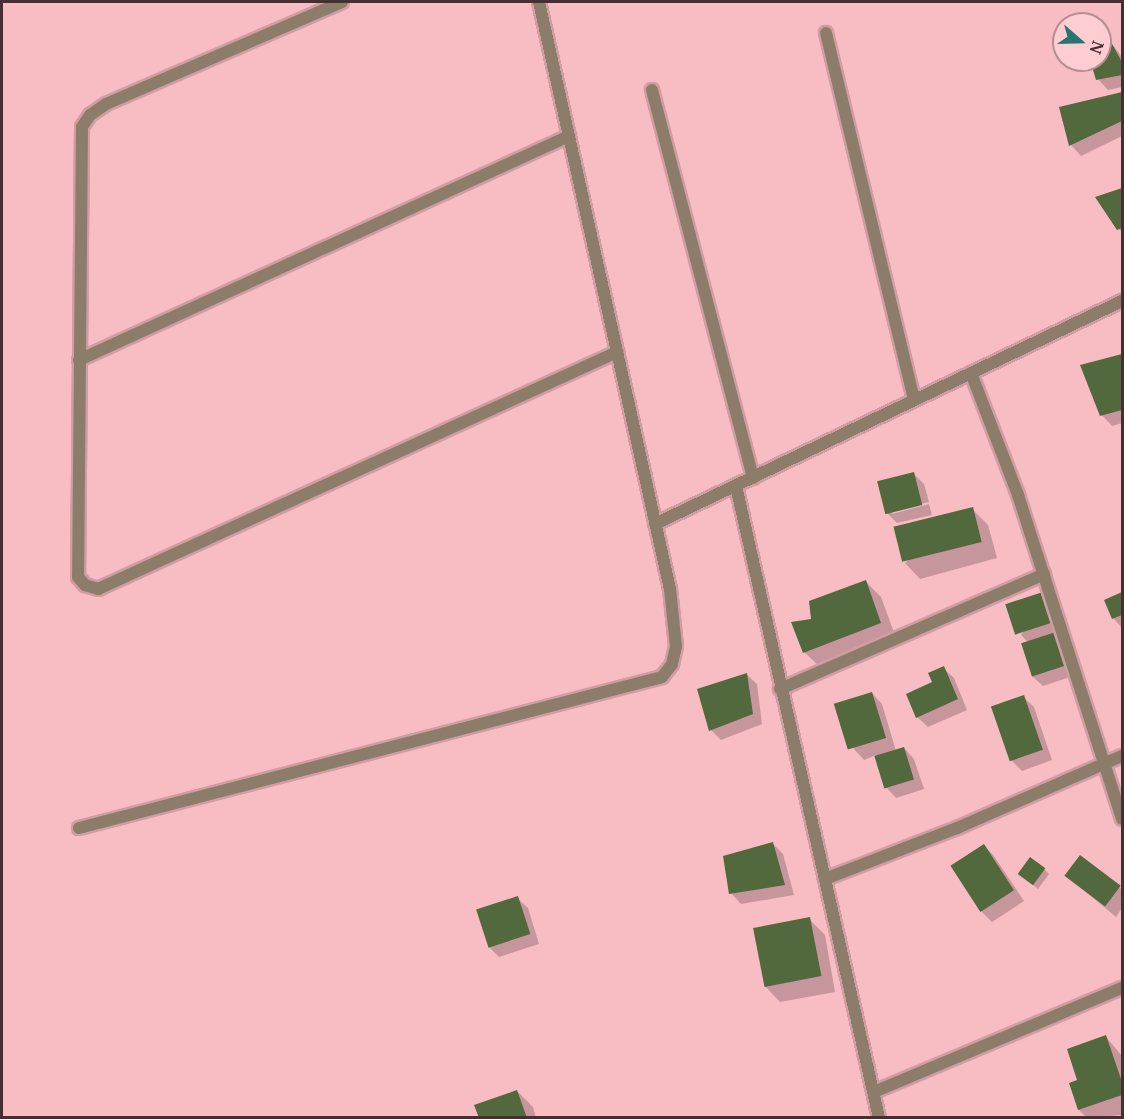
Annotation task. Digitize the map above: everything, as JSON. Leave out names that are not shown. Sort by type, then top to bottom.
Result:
[{"type":"street","points":[[342,2],[117,100],[90,115],[82,127],[80,145],[78,577],[85,585],[98,589],[617,352]]},
{"type":"street","points":[[79,828],[662,677],[672,664],[676,646],[670,589],[539,2]]},
{"type":"street","points":[[825,33],[914,400]]},
{"type":"street","points":[[651,90],[753,478]]},
{"type":"street","points":[[79,360],[569,136]]},
{"type":"street","points":[[655,524],[1122,301]]},
{"type":"street","points":[[971,373],[1018,495],[1122,819]]},
{"type":"street","points":[[736,486],[780,689],[879,1118]]},
{"type":"street","points":[[780,689],[1044,574]]},
{"type":"street","points":[[825,879],[957,828],[1122,756]]},
{"type":"street","points":[[873,1092],[1122,988]]},
{"type":"building","points":[[1112,44],[1122,62],[1122,75],[1096,80],[1094,72],[1112,72]]},
{"type":"building","points":[[1122,92],[1122,121],[1069,146],[1059,107]]},
{"type":"building","points":[[1122,188],[1122,228],[1117,230],[1095,197]]},
{"type":"building","points":[[1122,354],[1122,410],[1100,416],[1080,365]]},
{"type":"building","points":[[914,472],[922,505],[885,514],[877,481]]},
{"type":"building","points":[[973,507],[982,542],[902,562],[893,527]]},
{"type":"building","points":[[866,580],[881,623],[803,653],[791,622],[811,619],[809,601]]},
{"type":"building","points":[[1049,590],[1059,620],[1015,635],[1005,604]]},
{"type":"building","points":[[1122,592],[1122,615],[1112,619],[1104,600]]},
{"type":"building","points":[[1062,630],[1073,663],[1032,677],[1021,643]]},
{"type":"building","points":[[944,666],[958,699],[916,718],[906,694],[932,682],[928,673]]},
{"type":"building","points":[[747,673],[753,714],[709,731],[697,689]]},
{"type":"building","points":[[872,692],[886,738],[848,750],[834,704]]},
{"type":"building","points":[[1024,695],[1043,750],[1010,761],[991,706]]},
{"type":"building","points":[[904,747],[914,780],[884,789],[874,756]]},
{"type":"building","points":[[773,842],[785,885],[729,894],[723,856]]},
{"type":"building","points":[[984,844],[1014,890],[980,912],[950,866]]},
{"type":"building","points":[[1080,855],[1121,886],[1105,906],[1064,876]]},
{"type":"building","points":[[1030,857],[1045,868],[1033,885],[1018,874]]},
{"type":"building","points":[[518,896],[530,934],[489,948],[476,910]]},
{"type":"building","points":[[810,917],[821,976],[765,987],[753,928]]},
{"type":"building","points":[[1106,1035],[1122,1082],[1122,1095],[1078,1110],[1069,1083],[1077,1080],[1067,1049]]},
{"type":"building","points":[[517,1090],[527,1118],[479,1118],[474,1105]]}]
